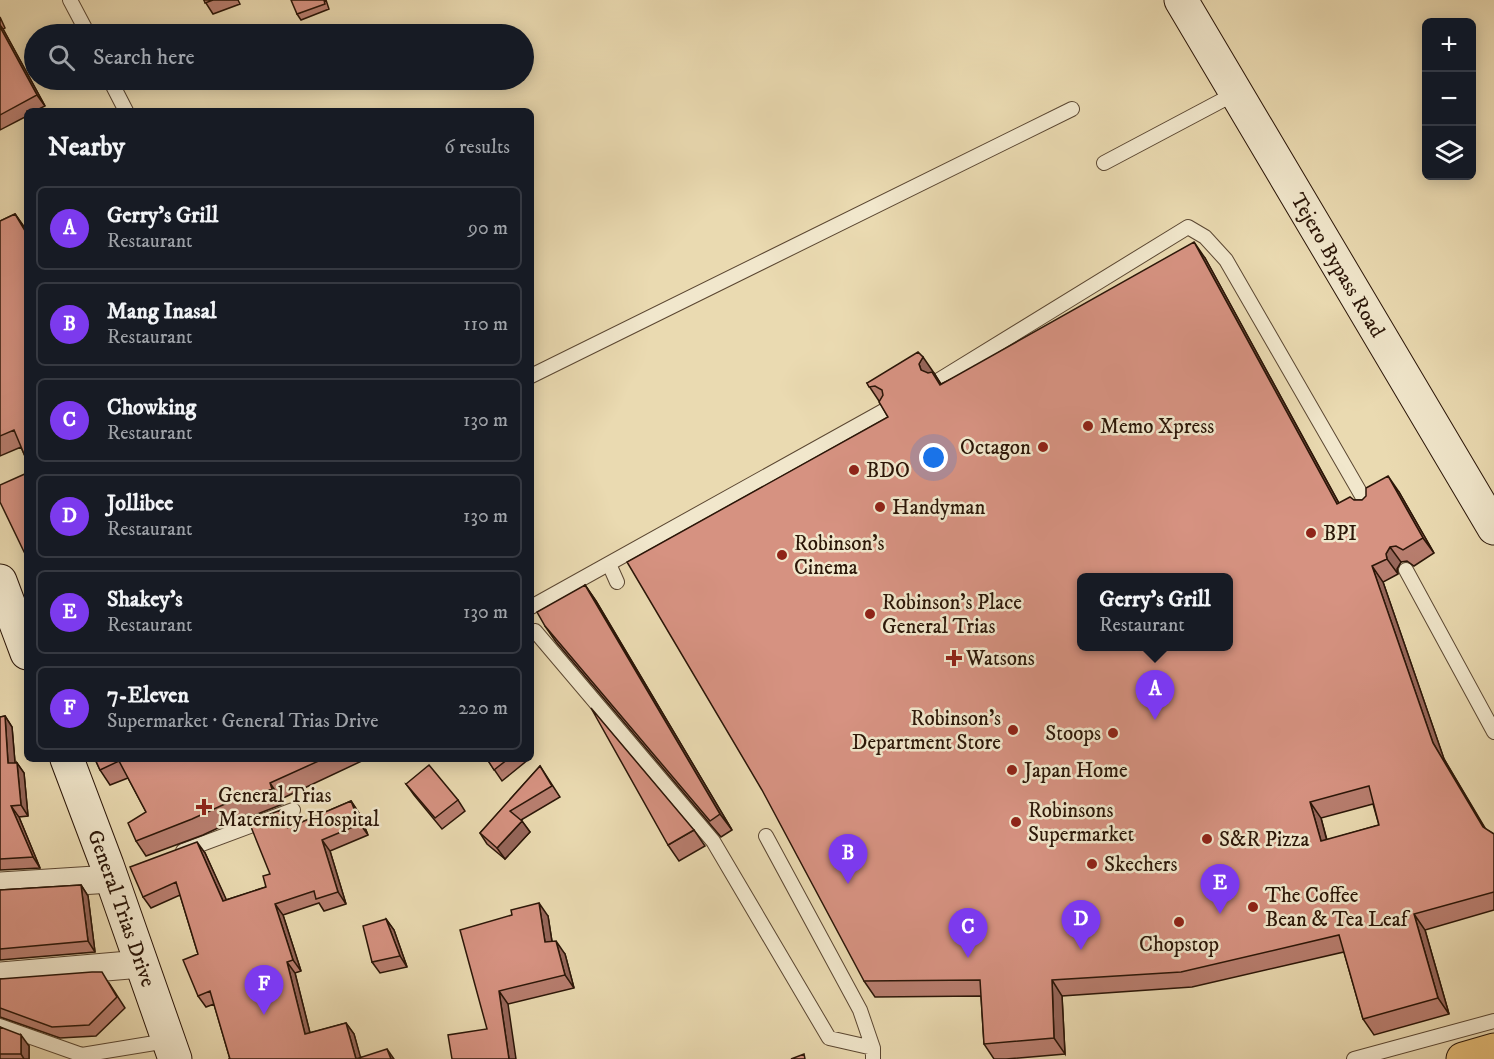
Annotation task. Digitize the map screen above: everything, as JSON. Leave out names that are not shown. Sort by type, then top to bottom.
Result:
[{"type":"main road","points":[[1463,1059],[1494,1050]]},
{"type":"street","name":"Tejero Bypass Road","points":[[1181,0],[1494,528]]},
{"type":"street","points":[[0,581],[24,644]]},
{"type":"street","name":"General Trias Drive","points":[[68,762],[119,875],[141,964],[171,1050]]},
{"type":"street","points":[[0,886],[119,875]]},
{"type":"street","points":[[0,976],[141,964]]},
{"type":"lane","points":[[70,0],[83,24]]},
{"type":"lane","points":[[115,90],[124,108]]},
{"type":"lane","points":[[1104,164],[1236,93]]},
{"type":"lane","points":[[534,375],[1072,109]]},
{"type":"lane","points":[[939,380],[1188,227],[1205,237],[1226,260],[1369,508]]},
{"type":"lane","points":[[534,605],[885,410]]},
{"type":"lane","points":[[609,564],[617,582]]},
{"type":"lane","points":[[1406,570],[1494,732]]},
{"type":"lane","points":[[535,632],[713,841],[829,1038],[873,1054]]},
{"type":"lane","points":[[170,856],[293,810]]},
{"type":"lane","points":[[766,836],[860,1010],[873,1054]]},
{"type":"lane","points":[[1354,1059],[1494,1021]]},
{"type":"lane","points":[[0,1026],[82,1057],[171,1050]]},
{"type":"building","points":[[291,0],[324,0],[325,4],[297,14]]},
{"type":"building","points":[[0,27],[24,71],[24,90],[34,90],[37,95],[0,115]]},
{"type":"building","points":[[15,214],[24,229],[24,454],[14,430],[0,436],[0,221]]},
{"type":"building","name":"Robinson's Place General Trias","points":[[1194,242],[1337,504],[1350,497],[1354,500],[1362,500],[1366,496],[1366,488],[1388,476],[1423,538],[1403,550],[1396,546],[1390,547],[1386,554],[1387,559],[1372,566],[1433,743],[1483,827],[1494,834],[1494,892],[1414,914],[1438,998],[1363,1019],[1339,935],[1181,972],[1052,980],[1054,1038],[984,1044],[980,980],[864,981],[762,790],[627,562],[888,417],[879,402],[883,395],[882,390],[875,386],[869,387],[867,383],[918,352],[923,357],[919,364],[921,370],[932,372],[940,385]],"holes":[[[1369,786],[1379,825],[1321,841],[1310,802]]]},
{"type":"building","points":[[24,474],[24,552],[0,502],[0,485]]},
{"type":"building","points":[[585,585],[720,814],[710,821],[545,626],[537,612]]},
{"type":"building","points":[[591,708],[694,830],[668,845]]},
{"type":"building","points":[[5,716],[8,763],[17,763],[21,805],[11,806],[33,857],[0,859],[0,717]]},
{"type":"building","points":[[96,762],[117,762],[100,770]]},
{"type":"building","points":[[120,762],[316,762],[270,783],[272,789],[239,802],[238,798],[136,841],[128,823],[146,812]]},
{"type":"building","points":[[489,762],[504,762],[494,770]]},
{"type":"building","points":[[429,765],[458,800],[435,818],[406,784]]},
{"type":"building","points":[[540,766],[552,786],[510,811],[522,821],[497,848],[480,833]]},
{"type":"building","points":[[351,801],[360,824],[322,840],[338,892],[316,899],[314,891],[275,904],[293,960],[287,962],[305,1034],[346,1023],[356,1059],[230,1059],[210,991],[198,996],[183,960],[198,954],[176,882],[143,897],[130,867],[197,842],[223,901],[266,887],[263,876],[270,874],[249,822],[281,810],[288,828]]},
{"type":"building","points":[[81,885],[88,941],[0,949],[0,890]]},
{"type":"building","points":[[539,903],[545,942],[556,941],[565,975],[499,991],[509,1059],[452,1059],[448,1035],[487,1029],[460,930],[512,915],[511,910]]},
{"type":"building","points":[[386,919],[400,956],[372,962],[363,926]]},
{"type":"building","points":[[102,972],[117,997],[89,1025],[52,1027],[0,1008],[0,979]]},
{"type":"building","points":[[0,1027],[21,1035],[21,1054],[0,1054]]},
{"type":"building","points":[[387,1049],[391,1059],[356,1059]]},
{"type":"building","points":[[804,1054],[805,1059],[791,1059]]},
{"type":"place","name":"Memo Xpress","points":[[1088,426]]},
{"type":"place","name":"Octagon","points":[[1043,447]]},
{"type":"place","name":"BDO","points":[[854,470]]},
{"type":"place","name":"Handyman","points":[[880,507]]},
{"type":"place","name":"BPI","points":[[1311,533]]},
{"type":"place","name":"Robinson's Cinema","points":[[782,555]]},
{"type":"place","name":"Robinson's Place General Trias","points":[[870,614]]},
{"type":"place","name":"Watsons","points":[[954,658]]},
{"type":"place","name":"Gerry's Grill","points":[[1155,720]]},
{"type":"place","name":"Robinson's Department Store","points":[[1013,730]]},
{"type":"place","name":"Stoops","points":[[1113,733]]},
{"type":"place","name":"Japan Home","points":[[1012,770]]},
{"type":"place","name":"General Trias Maternity Hospital","points":[[204,807]]},
{"type":"place","name":"Robinsons Supermarket","points":[[1016,822]]},
{"type":"place","name":"S&R Pizza","points":[[1207,839]]},
{"type":"place","name":"Skechers","points":[[1092,864]]},
{"type":"place","name":"Mang Inasal","points":[[848,884]]},
{"type":"place","name":"The Coffee Bean & Tea Leaf","points":[[1253,907]]},
{"type":"place","name":"Shakey's","points":[[1220,914]]},
{"type":"place","name":"Chopstop","points":[[1179,922]]},
{"type":"place","name":"Jollibee","points":[[1081,950]]},
{"type":"place","name":"Chowking","points":[[968,958]]},
{"type":"place","name":"7-Eleven","points":[[264,1015]]}]
